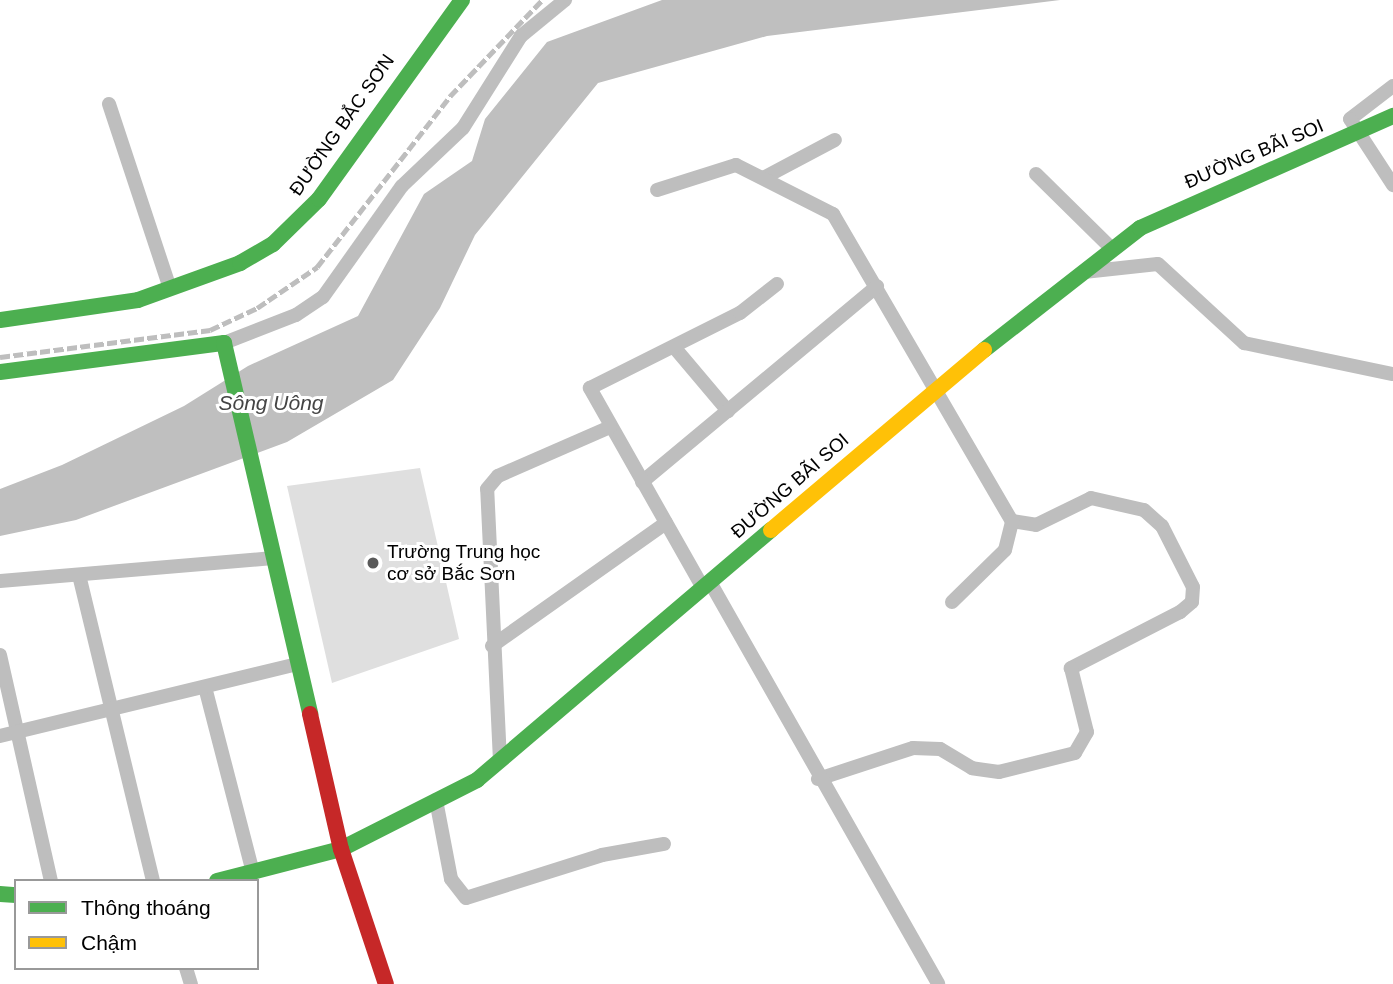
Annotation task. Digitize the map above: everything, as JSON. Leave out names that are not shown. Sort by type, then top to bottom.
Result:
[{"type":"main road","name":"ĐƯỜNG BẮC SƠN","points":[[0,320],[138,300],[240,263],[297,223],[462,0]]},
{"type":"main road","name":"ĐƯỜNG BÃI SOI","points":[[226,879],[341,849],[436,800],[500,761],[934,391],[1113,250],[1161,216],[1359,133],[1393,116]]},
{"type":"main road","points":[[0,372],[225,348],[341,849],[386,984]]},
{"type":"street","points":[[225,348],[296,315],[323,296],[402,186],[463,128],[521,36],[565,0]]},
{"type":"street","points":[[1392,181],[1350,119],[1393,86]]},
{"type":"street","points":[[110,104],[170,288]]},
{"type":"street","points":[[765,177],[835,139]]},
{"type":"street","points":[[657,190],[727,166],[765,177],[834,214],[934,391],[1012,521],[1005,550],[952,602]]},
{"type":"street","points":[[1036,174],[1113,250]]},
{"type":"street","points":[[1084,272],[1158,264],[1244,343],[1393,374]]},
{"type":"street","points":[[777,285],[740,313],[591,385],[610,427],[706,585],[938,984]]},
{"type":"street","points":[[642,482],[877,286]]},
{"type":"street","points":[[674,347],[728,411]]},
{"type":"street","points":[[500,761],[492,646],[487,489],[498,477],[610,427]]},
{"type":"street","points":[[818,779],[913,748],[940,749],[972,768],[999,772],[1075,752],[1087,732],[1071,668],[1192,602],[1193,587],[1162,526],[1144,510],[1091,498],[1036,525],[1012,521]]},
{"type":"street","points":[[492,646],[666,523]]},
{"type":"street","points":[[0,581],[273,558]]},
{"type":"street","points":[[79,575],[153,879]]},
{"type":"street","points":[[0,656],[51,879]]},
{"type":"street","points":[[0,736],[298,664]]},
{"type":"street","points":[[205,687],[253,873]]},
{"type":"street","points":[[436,800],[452,879],[467,898],[602,855],[664,844]]},
{"type":"water","name":"Sông Uông","points":[[662,0],[1060,0],[767,36],[598,83],[475,235],[440,308],[393,380],[287,442],[76,520],[0,536],[0,489],[62,465],[184,406],[248,366],[358,316],[424,194],[472,161],[485,119],[547,42]]},
{"type":"building","name":"Trường Trung học cơ sở Bắc Sơn","points":[[420,468],[459,639],[332,683],[287,486]]},
{"type":"railway","points":[[0,357],[210,330],[257,308],[317,267],[450,96],[542,0]]},
{"type":"traffic: fast","points":[[0,320],[138,300],[240,263],[273,244],[319,199],[462,0]]},
{"type":"traffic: fast","points":[[984,350],[1140,228],[1393,116]]},
{"type":"traffic: fast","points":[[0,372],[224,343],[310,714]]},
{"type":"traffic: fast","points":[[225,879],[341,849],[477,780],[771,530]]},
{"type":"traffic: fast","points":[[0,894],[14,895]]},
{"type":"traffic: slow","points":[[771,530],[984,350]]},
{"type":"traffic: jam","points":[[310,714],[341,849],[386,984]]},
{"type":"place","name":"Trường Trung học cơ sở Bắc Sơn","points":[[373,563]]}]
